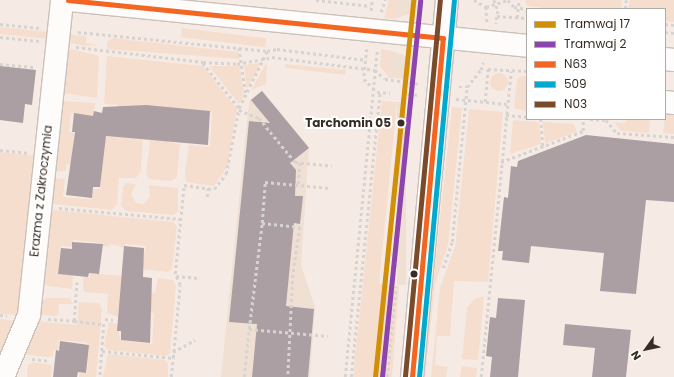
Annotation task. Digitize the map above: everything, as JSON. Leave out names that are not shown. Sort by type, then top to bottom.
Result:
[{"type":"street","name":"Erazma z Zakroczymia","points":[[3,377],[28,315],[62,0]]},
{"type":"street","points":[[68,0],[526,46]]},
{"type":"street","points":[[412,377],[447,0]]},
{"type":"path","points":[[316,0],[371,6]]},
{"type":"path","points":[[370,17],[372,0]]},
{"type":"path","points":[[380,19],[384,0]]},
{"type":"path","points":[[474,0],[486,7],[508,0],[518,8],[526,9]]},
{"type":"path","points":[[494,0],[497,16],[496,31]]},
{"type":"path","points":[[517,18],[519,0]]},
{"type":"path","points":[[486,7],[486,27]]},
{"type":"path","points":[[497,16],[526,18]]},
{"type":"path","points":[[0,24],[58,36],[85,49],[203,62],[242,62],[266,58],[365,68],[375,70],[385,79],[420,84]]},
{"type":"path","points":[[0,37],[58,36],[267,51],[277,49],[366,60]]},
{"type":"path","points":[[367,46],[364,79],[373,88],[380,92],[390,93]]},
{"type":"path","points":[[344,377],[377,47]]},
{"type":"path","points":[[239,48],[246,94]]},
{"type":"path","points":[[171,377],[180,285],[176,276],[184,185],[214,189],[226,174],[239,109],[266,58],[267,51]]},
{"type":"path","points":[[440,276],[452,242],[467,100],[467,87],[481,70],[483,58]]},
{"type":"path","points":[[203,62],[239,109],[259,118],[295,162],[332,166]]},
{"type":"path","points":[[0,64],[54,69]]},
{"type":"path","points":[[485,102],[488,69],[526,72]]},
{"type":"path","points":[[482,377],[501,162],[511,71]]},
{"type":"path","points":[[452,87],[467,87]]},
{"type":"path","points":[[351,377],[380,92]]},
{"type":"path","points":[[408,94],[419,95]]},
{"type":"path","points":[[396,267],[412,95]]},
{"type":"path","points":[[450,98],[507,104]]},
{"type":"path","points":[[506,115],[526,117]]},
{"type":"path","points":[[541,120],[543,146]]},
{"type":"path","points":[[501,162],[583,131],[583,120]]},
{"type":"path","points":[[606,120],[617,133],[674,137]]},
{"type":"path","points":[[0,150],[45,154]]},
{"type":"path","points":[[298,184],[300,162]]},
{"type":"path","points":[[244,377],[262,223],[265,182],[330,188]]},
{"type":"path","points":[[207,197],[208,188]]},
{"type":"path","points":[[40,206],[181,219]]},
{"type":"path","points":[[262,223],[300,227],[293,276],[292,332],[288,377]]},
{"type":"path","points":[[176,276],[200,278]]},
{"type":"path","points":[[77,282],[77,294]]},
{"type":"path","points":[[388,377],[396,286]]},
{"type":"path","points":[[105,319],[113,320]]},
{"type":"path","points":[[74,321],[104,324],[100,377]]},
{"type":"path","points":[[249,329],[328,336]]},
{"type":"path","points":[[173,352],[195,340]]},
{"type":"path","points":[[102,351],[173,358]]},
{"type":"path","points":[[29,362],[33,359],[50,361]]},
{"type":"shaded area","points":[[389,0],[397,0],[394,19],[384,18]]},
{"type":"shaded area","points":[[397,0],[418,0],[416,12],[394,19]]},
{"type":"shaded area","points":[[525,0],[622,0],[621,8],[544,8],[527,6]]},
{"type":"shaded area","points":[[630,0],[674,0],[674,22],[666,21],[666,8],[628,8]]},
{"type":"shaded area","points":[[0,27],[51,32],[50,39],[0,34]]},
{"type":"shaded area","points":[[182,28],[266,38],[265,47],[181,37]]},
{"type":"shaded area","points":[[64,34],[86,36],[86,43],[100,45],[84,46],[67,42]]},
{"type":"shaded area","points":[[112,38],[238,52],[239,59],[107,49],[107,42]]},
{"type":"shaded area","points":[[63,47],[99,56],[97,98],[61,93]]},
{"type":"shaded area","points":[[381,49],[391,51],[389,78],[380,66]]},
{"type":"shaded area","points":[[391,51],[403,55],[413,64],[408,79],[389,78]]},
{"type":"shaded area","points":[[107,56],[203,66],[237,109],[227,167],[214,186],[186,182],[185,173],[189,145],[210,147],[212,112],[141,105],[140,111],[118,110],[118,105],[104,104]]},
{"type":"shaded area","points":[[267,62],[266,84],[251,90]]},
{"type":"shaded area","points":[[261,63],[247,89],[244,65]]},
{"type":"shaded area","points":[[285,64],[346,70],[345,75],[286,68]]},
{"type":"shaded area","points":[[209,66],[240,66],[244,95],[239,104]]},
{"type":"shaded area","points":[[499,73],[505,76],[508,82],[505,88],[499,91],[493,88],[490,82],[493,76]]},
{"type":"shaded area","points":[[521,76],[526,76],[526,112],[514,108],[517,79]]},
{"type":"shaded area","points":[[262,90],[309,147],[301,265],[315,307],[310,377],[221,377],[249,101]]},
{"type":"shaded area","points":[[62,101],[95,103],[93,118],[71,113],[69,132],[74,133],[71,165],[66,164],[66,171],[54,171]]},
{"type":"shaded area","points":[[382,101],[397,102],[379,284],[399,286],[392,377],[353,377]]},
{"type":"shaded area","points":[[397,102],[406,102],[406,285],[397,285]]},
{"type":"shaded area","points":[[452,107],[462,108],[448,245],[435,284],[425,377],[423,377]]},
{"type":"shaded area","points":[[469,109],[503,112],[488,282],[454,281],[450,336],[437,336],[435,365],[448,367],[446,377],[431,377],[440,288],[455,247]]},
{"type":"shaded area","points":[[674,110],[674,134],[663,133],[666,115]]},
{"type":"shaded area","points":[[513,120],[539,122],[541,144],[510,154]]},
{"type":"shaded area","points":[[626,120],[650,120],[649,133],[621,131],[614,122],[626,123]]},
{"type":"shaded area","points":[[543,122],[574,124],[577,132],[545,143]]},
{"type":"shaded area","points":[[102,136],[143,140],[141,171],[136,178],[119,178],[117,204],[112,210],[53,204],[47,201],[52,178],[65,179],[63,197],[92,199],[93,189],[100,189],[104,149]]},
{"type":"shaded area","points":[[158,137],[173,139],[173,143],[180,144],[177,177],[172,181],[149,179],[146,174],[150,140],[157,141]]},
{"type":"shaded area","points":[[0,152],[36,156],[18,315],[0,314]]},
{"type":"shaded area","points":[[126,183],[136,184],[131,194],[136,203],[144,204],[150,197],[149,185],[178,188],[178,212],[173,215],[126,211],[121,206],[123,187]]},
{"type":"shaded area","points":[[54,210],[173,222],[177,227],[172,269],[168,272],[140,269],[146,246],[125,244],[125,248],[110,244],[109,247],[102,246],[102,243],[73,240],[72,247],[61,246],[58,274],[73,275],[72,289],[48,286],[39,279],[46,215]]},
{"type":"shaded area","points":[[90,273],[122,276],[118,317],[107,313],[108,294],[85,292],[83,289],[83,277],[90,277]]},
{"type":"shaded area","points":[[158,278],[173,280],[176,286],[170,353],[166,356],[108,350],[104,346],[109,322],[118,324],[120,340],[152,344],[154,313],[147,312],[149,293],[155,293]]},
{"type":"shaded area","points":[[484,296],[478,360],[462,359],[467,308],[474,299]]},
{"type":"shaded area","points":[[46,298],[70,298],[73,304],[59,304],[58,316],[39,315],[38,303]]},
{"type":"shaded area","points":[[79,302],[99,303],[102,310],[96,377],[79,377],[79,373],[87,373],[89,343],[59,340],[58,350],[53,350],[53,356],[48,357],[28,355],[24,349],[35,321],[77,325]]},
{"type":"shaded area","points":[[0,319],[15,321],[0,357]]},
{"type":"shaded area","points":[[108,354],[165,360],[168,364],[168,377],[103,377]]},
{"type":"shaded area","points":[[33,362],[52,365],[51,377],[27,377],[28,365]]},
{"type":"shaded area","points":[[462,366],[477,368],[476,377],[460,377]]},
{"type":"building","points":[[0,66],[36,70],[32,105],[25,104],[23,123],[0,120]]},
{"type":"building","points":[[262,91],[309,148],[290,163],[296,170],[295,196],[303,196],[300,224],[294,223],[286,306],[314,309],[308,377],[252,377],[257,324],[229,322],[249,121],[270,123],[251,100]]},
{"type":"building","points":[[146,105],[210,111],[208,145],[106,136],[100,187],[93,187],[92,198],[66,195],[75,132],[72,132],[74,113],[93,116],[94,111],[102,113],[103,107]]},
{"type":"building","points":[[586,135],[674,144],[674,202],[646,200],[636,294],[600,291],[604,253],[531,246],[529,263],[502,260],[503,251],[498,251],[504,197],[508,198],[511,166],[517,167],[518,161]]},
{"type":"building","points":[[72,242],[103,244],[99,274],[89,273],[88,277],[58,274],[61,248],[72,249]]},
{"type":"building","points":[[124,246],[144,248],[143,277],[152,278],[150,343],[121,340],[121,331],[117,331]]},
{"type":"building","points":[[498,298],[525,300],[518,377],[490,377],[492,357],[486,356],[490,317],[496,318]]},
{"type":"building","points":[[565,324],[631,330],[626,377],[592,377],[595,348],[563,345]]},
{"type":"building","points":[[60,341],[89,345],[86,373],[78,372],[77,377],[53,377],[56,350],[59,351]]},
{"type":"tram line","name":"17","points":[[375,377],[413,0]]},
{"type":"tram line","name":"2","points":[[382,377],[420,1]]},
{"type":"transit line","name":"N63","points":[[68,0],[443,38]]},
{"type":"transit line","name":"N03","points":[[405,376],[440,0]]},
{"type":"transit line","name":"509","points":[[419,377],[454,1]]},
{"type":"transit line","name":"N63","points":[[412,377],[443,38]]},
{"type":"place","name":"Tarchomin 05","points":[[401,123]]}]
